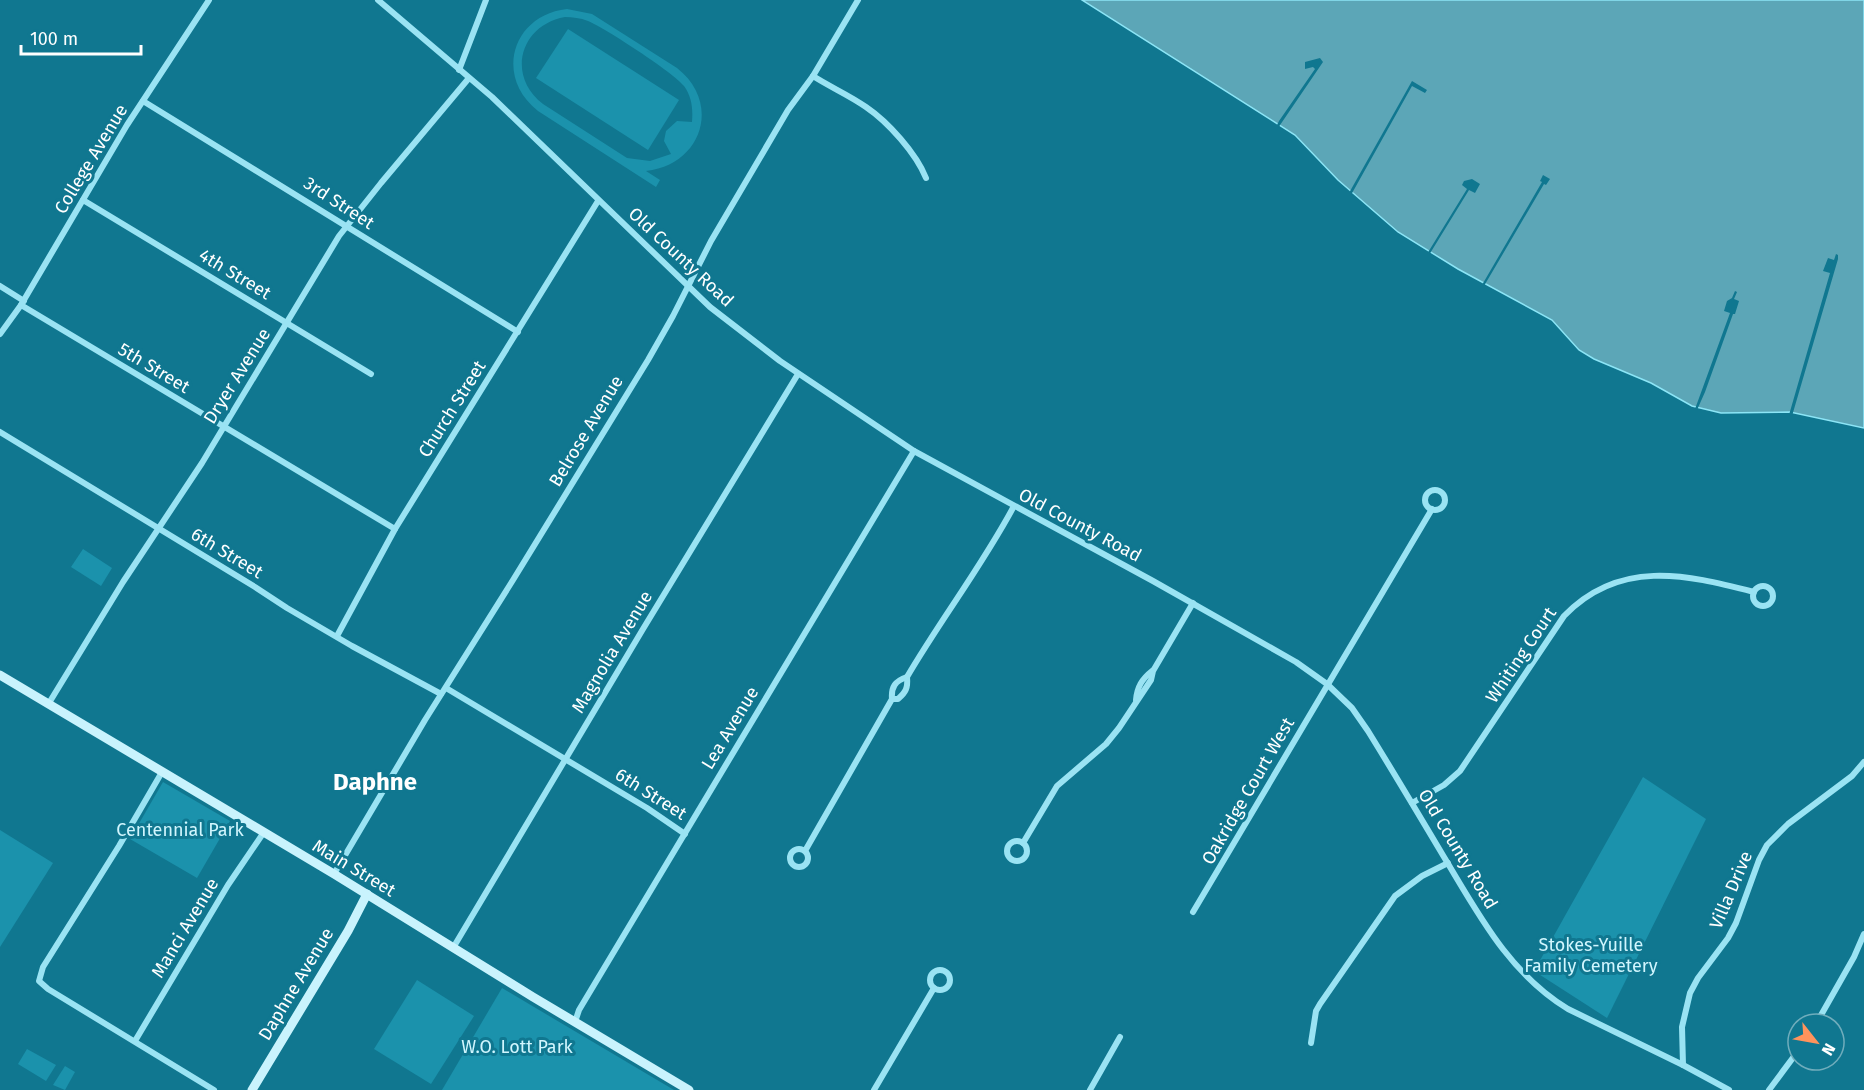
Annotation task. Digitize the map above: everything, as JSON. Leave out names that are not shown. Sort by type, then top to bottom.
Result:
[{"type":"main road","name":"Main Street","points":[[0,675],[264,831],[689,1090]]},
{"type":"main road","name":"Daphne Avenue","points":[[252,1090],[348,931],[367,894]]},
{"type":"street","name":"College Avenue","points":[[0,334],[22,303],[143,101],[209,0]]},
{"type":"street","name":"Old County Road","points":[[378,0],[492,97],[688,286],[734,326],[798,374],[914,451],[1193,603],[1296,662],[1328,684],[1352,708],[1479,913],[1512,961],[1535,986],[1568,1009],[1730,1090]]},
{"type":"street","points":[[459,70],[486,0]]},
{"type":"street","name":"Belrose Avenue","points":[[334,874],[441,694],[648,360],[711,241],[858,0]]},
{"type":"street","points":[[813,76],[875,114],[912,154],[926,178]]},
{"type":"street","name":"Dryer Avenue","points":[[49,703],[123,582],[202,464],[346,227],[469,78]]},
{"type":"street","name":"3rd Street","points":[[143,101],[518,332]]},
{"type":"street","name":"4th Street","points":[[83,200],[286,324],[355,362],[371,374]]},
{"type":"street","name":"Church Street","points":[[336,636],[395,529],[598,201]]},
{"type":"street","name":"5th Street","points":[[0,286],[22,303],[198,412],[395,529]]},
{"type":"street","name":"Magnolia Avenue","points":[[453,948],[565,758],[798,374]]},
{"type":"street","name":"6th Street","points":[[0,432],[287,608],[441,694]]},
{"type":"street","name":"Lea Avenue","points":[[575,1022],[579,1010],[914,451]]},
{"type":"street","points":[[805,850],[892,699],[894,684],[907,677],[930,638],[989,552],[1014,507]]},
{"type":"street","name":"Oakridge Court West","points":[[1193,912],[1432,509]]},
{"type":"street","name":"Whiting Court","points":[[1412,803],[1444,785],[1460,771],[1564,616],[1595,590],[1617,581],[1673,576],[1705,579],[1754,592]]},
{"type":"street","points":[[1023,843],[1057,786],[1106,744],[1119,728],[1150,680],[1193,603]]},
{"type":"street","points":[[892,699],[898,699],[905,693],[908,687],[907,677]]},
{"type":"street","name":"6th Street","points":[[446,688],[647,808],[685,834]]},
{"type":"street","name":"Villa Drive","points":[[1683,1065],[1682,1027],[1690,993],[1736,923],[1759,860],[1767,845],[1778,832],[1852,776],[1864,762]]},
{"type":"street","points":[[162,772],[119,846],[43,967],[39,981],[48,989],[214,1090]]},
{"type":"street","name":"Manci Avenue","points":[[135,1041],[228,885],[264,831]]},
{"type":"street","points":[[1311,1043],[1316,1011],[1380,915],[1395,896],[1408,885],[1448,863]]},
{"type":"street","points":[[1823,1012],[1854,957],[1864,934]]},
{"type":"street","points":[[874,1090],[934,988]]},
{"type":"street","points":[[1090,1090],[1120,1037]]},
{"type":"street","points":[[1769,1090],[1786,1067]]},
{"type":"green space","points":[[567,9],[592,14],[677,68],[691,82],[699,98],[702,114],[699,130],[692,145],[681,157],[665,166],[646,171],[660,180],[656,187],[538,111],[524,97],[516,82],[513,65],[515,50],[522,35],[533,23],[548,14]],"holes":[[[565,17],[588,21],[609,32],[654,62],[684,86],[689,94],[692,122],[677,121],[666,131],[664,141],[671,154],[650,161],[627,158],[543,104],[531,93],[524,80],[523,53],[537,30]]]},
{"type":"green space","points":[[568,29],[679,100],[648,150],[536,78]]},
{"type":"green space","points":[[83,549],[112,568],[101,586],[71,567]]},
{"type":"green space","name":"Stokes-Yuille Family Cemetery","points":[[1643,777],[1706,819],[1607,1018],[1534,971]]},
{"type":"green space","name":"Centennial Park","points":[[163,782],[230,821],[197,878],[130,839]]},
{"type":"green space","points":[[0,830],[53,863],[0,947]]},
{"type":"green space","points":[[417,980],[474,1016],[431,1084],[374,1049]]},
{"type":"green space","name":"W.O. Lott Park","points":[[502,988],[674,1090],[442,1090]]},
{"type":"green space","points":[[27,1049],[56,1065],[46,1081],[18,1064]]},
{"type":"green space","points":[[65,1066],[75,1072],[65,1090],[53,1085]]},
{"type":"shaded area","points":[[1082,0],[1864,0],[1864,428],[1790,412],[1721,413],[1692,406],[1651,383],[1594,359],[1579,350],[1552,320],[1458,269],[1398,232],[1338,180],[1295,135]]},
{"type":"pier","points":[[1320,58],[1323,62],[1278,128],[1276,127],[1315,69],[1313,67],[1305,69],[1305,62]]},
{"type":"pier","points":[[1412,81],[1427,90],[1425,93],[1412,86],[1351,195],[1349,193]]},
{"type":"pier","points":[[1543,175],[1550,179],[1546,185],[1544,184],[1484,286],[1482,285],[1542,182],[1540,181]]},
{"type":"pier","points":[[1472,179],[1480,184],[1475,193],[1469,190],[1429,255],[1427,254],[1467,189],[1462,185],[1464,181]]},
{"type":"pier","points":[[1836,254],[1838,259],[1792,416],[1789,415],[1830,273],[1823,271],[1828,258],[1834,260]]},
{"type":"pier","points":[[1735,291],[1737,292],[1734,299],[1739,301],[1735,314],[1733,314],[1697,410],[1695,409],[1730,313],[1724,311],[1727,301],[1732,298]]},
{"type":"district","name":"Daphne","points":[[375,782]]}]
